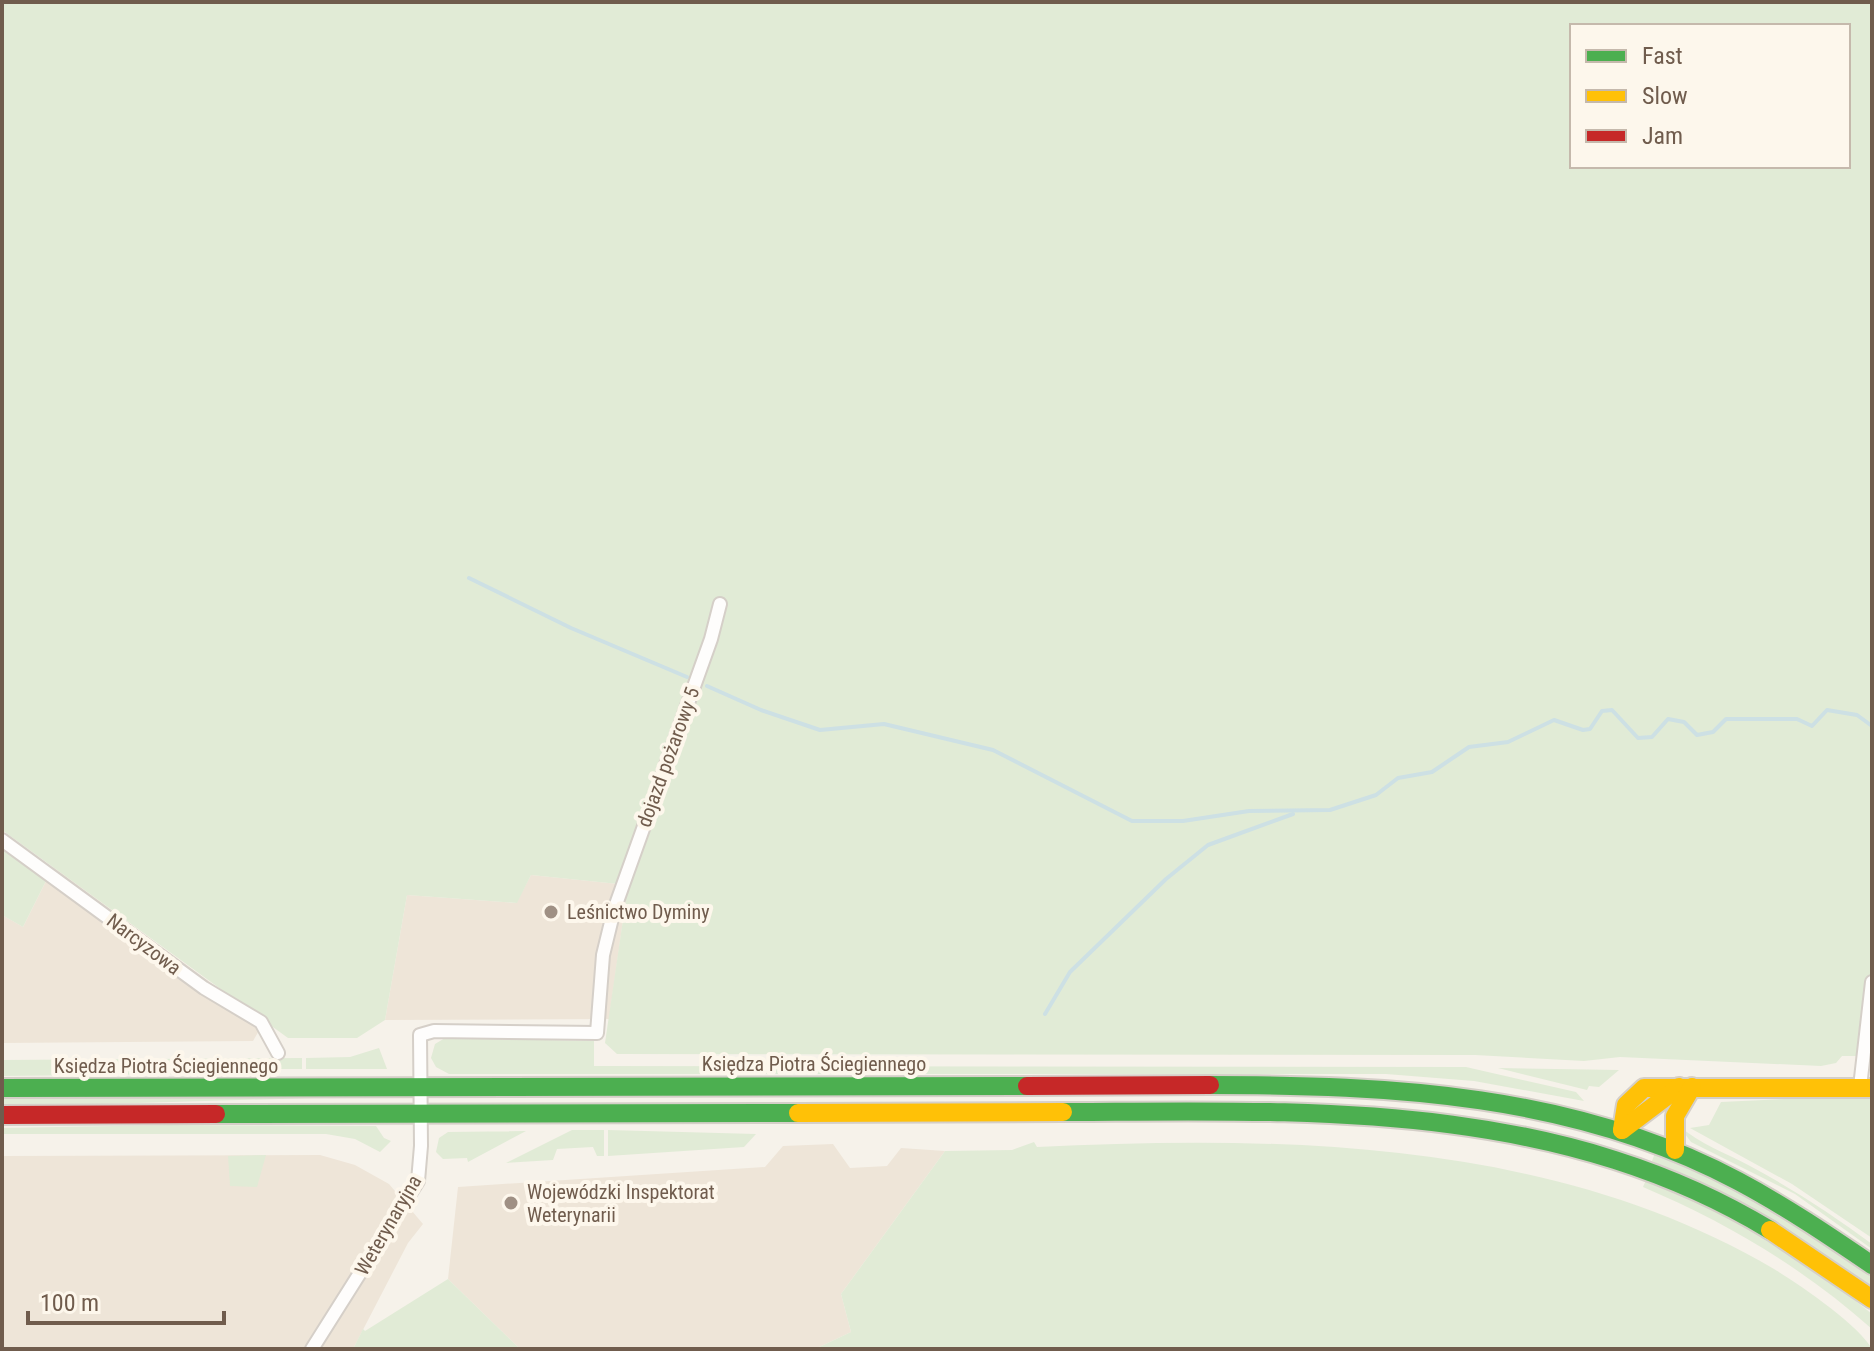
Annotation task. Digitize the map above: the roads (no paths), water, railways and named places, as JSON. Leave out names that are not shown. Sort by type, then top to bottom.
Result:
[{"type":"main road","name":"Księdza Piotra Ściegiennego","points":[[2,1088],[1353,1085],[1474,1095],[1584,1118],[1675,1150],[1786,1205],[1872,1265]]},
{"type":"main road","points":[[1612,1156],[1622,1130],[1686,1087],[1866,1088]]},
{"type":"main road","points":[[1675,1150],[1673,1115],[1686,1087]]},
{"type":"main road","points":[[2,1115],[1321,1111],[1475,1123],[1533,1133],[1612,1156],[1701,1191],[1794,1242],[1872,1299]]},
{"type":"street","name":"dojazd pożarowy 5","points":[[421,1087],[420,1035],[428,1032],[597,1033],[603,955],[614,910],[711,639],[720,604]]},
{"type":"street","name":"Narcyzowa","points":[[2,840],[204,988],[261,1022],[278,1053]]},
{"type":"street","points":[[1866,1088],[1872,982]]},
{"type":"street","name":"Weterynaryjna","points":[[312,1349],[418,1181],[421,1087]]},
{"type":"waterway","points":[[469,578],[571,628],[687,677]]},
{"type":"waterway","points":[[707,686],[761,710],[820,730],[884,724],[993,750],[1132,821],[1183,821],[1249,811],[1330,810],[1376,795],[1398,778],[1432,772],[1469,747],[1508,742],[1554,720],[1583,730],[1590,729],[1602,711],[1612,710],[1638,738],[1652,737],[1668,719],[1684,722],[1697,735],[1713,732],[1726,719],[1797,719],[1812,726],[1827,710],[1857,715],[1872,726]]},
{"type":"waterway","points":[[1045,1014],[1070,972],[1166,879],[1208,845],[1293,814]]},
{"type":"place","name":"Leśnictwo Dyminy","points":[[551,912]]},
{"type":"place","name":"Wojewódzki Inspektorat Weterynarii","points":[[511,1203]]}]
